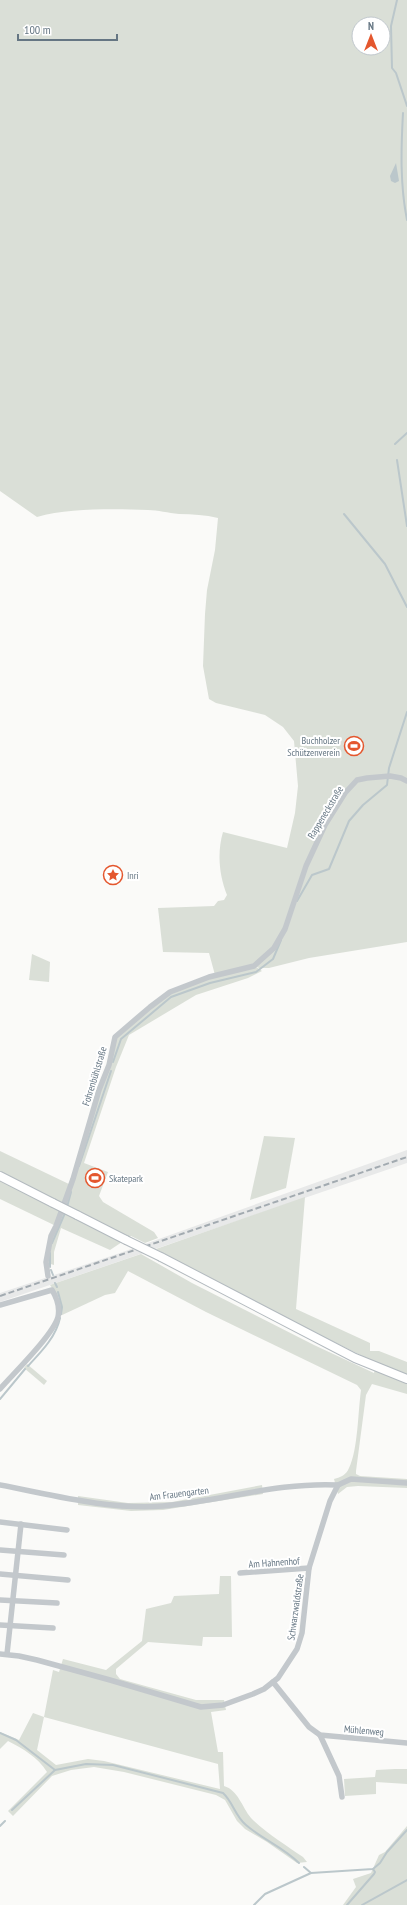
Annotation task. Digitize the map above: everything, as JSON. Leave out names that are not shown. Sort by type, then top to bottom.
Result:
[{"type":"main road","points":[[0,1176],[161,1257],[355,1358],[407,1379]]},
{"type":"street","name":"Rappeneckstraße","points":[[300,880],[325,826],[344,793],[357,780],[388,776],[401,778],[407,781]]},
{"type":"street","name":"Fohrenbühlstraße","points":[[48,1276],[46,1262],[51,1236],[73,1179],[109,1065],[115,1037],[170,992],[209,977],[254,966],[274,948],[285,929],[300,880]]},
{"type":"street","points":[[0,1305],[52,1290],[59,1307],[58,1318],[49,1332],[0,1389]]},
{"type":"street","points":[[0,1380],[7,1381]]},
{"type":"street","points":[[338,1485],[351,1479],[407,1483]]},
{"type":"street","name":"Am Frauengarten","points":[[0,1485],[79,1501],[144,1506],[179,1504],[268,1488],[310,1484],[338,1485]]},
{"type":"street","name":"Schwarzwaldstraße","points":[[0,1654],[37,1660],[201,1707],[223,1705],[253,1694],[273,1682],[290,1663],[297,1649],[302,1633],[309,1568],[330,1501],[338,1485]]},
{"type":"street","points":[[0,1522],[67,1530]]},
{"type":"street","points":[[7,1654],[11,1626],[14,1575],[21,1524]]},
{"type":"street","points":[[0,1550],[17,1550],[64,1555]]},
{"type":"street","name":"Am Hahnenhof","points":[[240,1573],[309,1568]]},
{"type":"street","points":[[0,1574],[68,1580]]},
{"type":"street","points":[[0,1600],[57,1603]]},
{"type":"street","points":[[0,1625],[53,1628]]},
{"type":"street","points":[[273,1682],[309,1727],[320,1735],[339,1776],[342,1797]]},
{"type":"street","name":"Mühlenweg","points":[[320,1735],[407,1743]]},
{"type":"shaded area","points":[[0,0],[407,0],[407,942],[309,958],[269,968],[259,968],[255,966],[262,971],[248,978],[196,995],[129,1035],[116,1067],[84,1163],[108,1172],[99,1196],[103,1202],[154,1232],[158,1238],[145,1243],[131,1236],[110,1250],[61,1228],[54,1252],[54,1265],[47,1263],[49,1249],[56,1226],[0,1199],[0,1151],[71,1185],[117,1038],[170,992],[215,975],[209,953],[163,952],[158,908],[214,906],[218,901],[224,900],[227,895],[222,880],[220,864],[220,847],[223,832],[287,848],[295,813],[298,786],[294,741],[283,727],[265,715],[216,703],[209,699],[203,666],[205,614],[207,590],[215,550],[218,518],[204,515],[179,514],[152,510],[121,509],[63,512],[37,517],[0,491]]},
{"type":"shaded area","points":[[396,163],[399,181],[395,183],[391,181],[390,176]]},
{"type":"shaded area","points":[[32,954],[50,962],[49,982],[29,980]]},
{"type":"shaded area","points":[[264,1136],[295,1138],[286,1188],[250,1200]]},
{"type":"shaded area","points":[[407,1150],[407,1163],[0,1302],[0,1293],[117,1254]]},
{"type":"shaded area","points":[[305,1197],[296,1309],[370,1343],[370,1351],[379,1351],[407,1362],[407,1394],[372,1384],[366,1395],[356,1474],[360,1476],[407,1479],[407,1488],[358,1486],[347,1487],[338,1494],[334,1479],[345,1474],[349,1468],[354,1451],[361,1390],[357,1385],[206,1312],[128,1271],[115,1293],[105,1295],[60,1316],[59,1298],[50,1285],[141,1254],[192,1283],[314,1345],[374,1373],[376,1363],[221,1285],[156,1249]]},
{"type":"shaded area","points":[[27,1364],[47,1381],[44,1385],[24,1368]]},
{"type":"shaded area","points":[[262,1485],[263,1494],[163,1510],[131,1511],[78,1505],[78,1496],[128,1503],[172,1502]]},
{"type":"shaded area","points":[[220,1576],[231,1576],[232,1637],[203,1637],[202,1646],[148,1642],[116,1669],[116,1674],[120,1679],[196,1700],[224,1700],[226,1710],[211,1712],[218,1752],[223,1752],[224,1786],[233,1791],[251,1818],[263,1829],[303,1857],[307,1862],[297,1863],[245,1829],[237,1821],[225,1800],[216,1795],[124,1772],[94,1767],[71,1770],[52,1776],[13,1816],[8,1811],[47,1772],[35,1758],[25,1750],[8,1741],[0,1749],[0,1732],[19,1740],[33,1713],[44,1717],[53,1670],[59,1672],[63,1659],[106,1670],[142,1641],[146,1609],[171,1603],[174,1596],[219,1594]],"holes":[[[44,1717],[218,1764],[220,1789],[104,1761],[88,1759],[56,1765],[37,1750]]]},
{"type":"shaded area","points":[[407,1769],[407,1784],[376,1782],[376,1794],[345,1796],[344,1779],[375,1777],[376,1770]]},
{"type":"shaded area","points":[[407,1826],[407,1905],[343,1905],[356,1887],[353,1879],[371,1873],[379,1855],[385,1852]]},
{"type":"waterway","points":[[397,0],[391,26],[392,68],[396,73],[407,106]]},
{"type":"waterway","points":[[403,113],[403,194],[407,220]]},
{"type":"waterway","points":[[395,444],[407,433]]},
{"type":"waterway","points":[[397,460],[407,526]]},
{"type":"waterway","points":[[344,514],[385,564],[407,607]]},
{"type":"waterway","points":[[297,901],[312,875],[329,869],[349,821],[363,805],[387,785],[389,768],[407,712]]},
{"type":"waterway","points":[[113,1062],[121,1039],[171,997],[210,983],[256,972],[273,959],[281,940]]},
{"type":"waterway","points":[[79,1166],[111,1071]]},
{"type":"waterway","points":[[67,1207],[71,1192]]},
{"type":"waterway","points":[[52,1243],[65,1213]]},
{"type":"waterway","points":[[50,1253],[50,1267]]},
{"type":"waterway","points":[[51,1270],[53,1275]]},
{"type":"waterway","points":[[55,1283],[57,1287]]},
{"type":"waterway","points":[[58,1292],[62,1307],[61,1314]]},
{"type":"waterway","points":[[28,1366],[52,1338],[60,1318]]},
{"type":"waterway","points":[[0,1399],[25,1369]]},
{"type":"waterway","points":[[0,1733],[16,1740],[55,1770]]},
{"type":"waterway","points":[[12,1810],[55,1770],[86,1764],[113,1765],[223,1793],[246,1825],[293,1857],[299,1863]]},
{"type":"waterway","points":[[0,1826],[5,1821]]},
{"type":"waterway","points":[[304,1867],[311,1873],[373,1869],[380,1863],[387,1852],[407,1830]]},
{"type":"waterway","points":[[347,1905],[374,1874],[375,1872],[373,1869]]},
{"type":"waterway","points":[[254,1905],[265,1894],[311,1873]]},
{"type":"waterway","points":[[362,1905],[407,1880]]},
{"type":"railway","points":[[0,1296],[407,1157]]},
{"type":"place","name":"Buchholzer Schützenverein","points":[[354,746]]},
{"type":"place","name":"Inri","points":[[113,875]]},
{"type":"place","name":"Skatepark","points":[[95,1178]]}]
